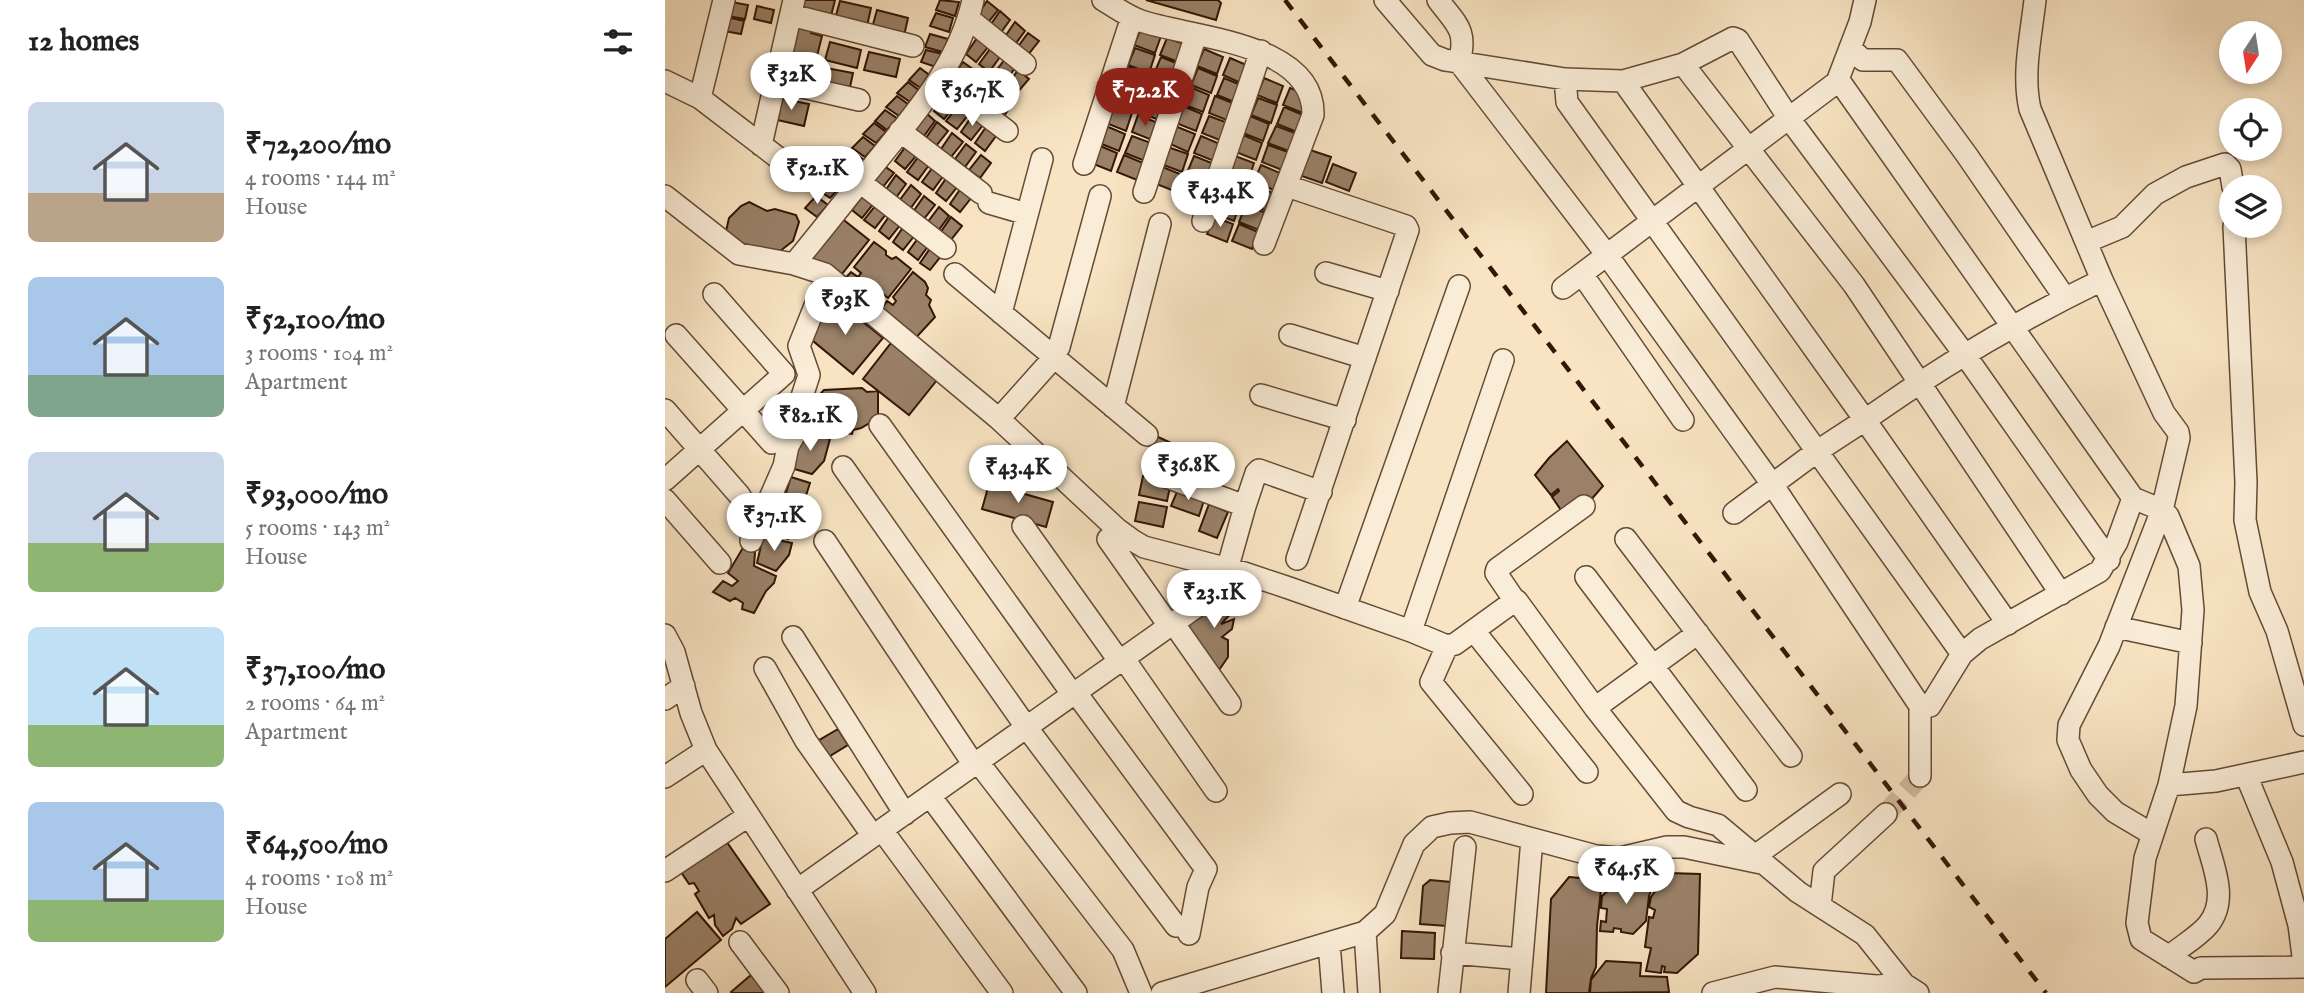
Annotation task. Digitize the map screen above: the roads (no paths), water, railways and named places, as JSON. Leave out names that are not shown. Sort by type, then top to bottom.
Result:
[{"type":"street","points":[[700,98],[724,0]]},
{"type":"street","points":[[1103,0],[1132,17],[1261,51],[1289,67],[1306,85],[1314,100],[1313,115],[1263,244]]},
{"type":"street","points":[[1385,0],[1432,55],[1459,62],[1566,79],[1622,81],[1683,64],[1736,38],[1788,117],[1965,355],[2109,560]]},
{"type":"street","points":[[1438,0],[1464,37],[1459,62]]},
{"type":"street","points":[[1563,288],[1838,79],[1865,0]]},
{"type":"street","points":[[1920,706],[1930,706],[1962,654],[1980,639],[2100,571],[2147,504],[2178,443],[2173,427],[2102,280],[2097,238],[2030,109],[2026,77],[2035,0]]},
{"type":"street","points":[[761,145],[792,8],[913,46]]},
{"type":"street","points":[[794,264],[940,80],[971,10],[1025,64]]},
{"type":"street","points":[[1084,164],[1132,17]]},
{"type":"street","points":[[1144,192],[1196,35]]},
{"type":"street","points":[[1850,48],[1863,60],[1897,60],[1966,154],[2065,298]]},
{"type":"street","points":[[1203,221],[1261,51]]},
{"type":"street","points":[[1459,62],[1607,255],[1772,484],[1920,706],[1920,776]]},
{"type":"street","points":[[1683,64],[1854,285],[2061,594]]},
{"type":"street","points":[[1566,79],[1567,102],[1651,223],[1962,654]]},
{"type":"street","points":[[1838,79],[2014,326],[2147,504],[2176,533],[2189,566],[2193,610],[2186,706],[2169,785],[2145,858],[2137,931],[2141,939],[2169,957],[2194,983],[2201,968],[2304,965],[2299,925],[2282,862],[2246,775]]},
{"type":"street","points":[[940,80],[1007,131]]},
{"type":"street","points":[[1622,81],[2008,624]]},
{"type":"street","points":[[776,82],[859,100]]},
{"type":"street","points":[[667,86],[700,98],[798,173]]},
{"type":"street","points":[[900,131],[985,198],[1027,214]]},
{"type":"street","points":[[1001,313],[1042,159]]},
{"type":"street","points":[[2097,238],[2122,227],[2155,194],[2186,177],[2225,164],[2231,175]]},
{"type":"street","points":[[860,182],[945,248]]},
{"type":"street","points":[[1287,186],[1408,228],[1297,559]]},
{"type":"street","points":[[999,419],[1059,347],[1100,195]]},
{"type":"street","points":[[665,196],[739,254],[794,264],[825,274],[999,419],[1132,540],[1145,547],[1235,571],[1345,608],[1447,646]]},
{"type":"street","points":[[1113,407],[1160,224]]},
{"type":"street","points":[[2235,238],[2246,482],[2245,520],[2260,592],[2277,631],[2304,725]]},
{"type":"street","points":[[1326,273],[1388,290]]},
{"type":"street","points":[[751,541],[784,466],[788,446],[797,430],[798,409],[809,375],[799,345],[823,286],[825,274]]},
{"type":"street","points":[[955,274],[1147,435]]},
{"type":"street","points":[[1582,274],[1683,420]]},
{"type":"street","points":[[1734,513],[1816,452],[1918,383],[2014,326],[2102,280]]},
{"type":"street","points":[[1345,608],[1459,286]]},
{"type":"street","points":[[665,480],[785,374],[714,294]]},
{"type":"street","points":[[676,335],[772,443]]},
{"type":"street","points":[[1290,335],[1365,358]]},
{"type":"street","points":[[1411,631],[1503,360]]},
{"type":"street","points":[[1261,395],[1345,420]]},
{"type":"street","points":[[665,410],[740,496]]},
{"type":"street","points":[[842,467],[1027,728],[1183,930],[1206,869],[1074,694],[880,425]]},
{"type":"street","points":[[797,890],[1172,625],[1235,571],[1245,506],[1259,470],[1321,492]]},
{"type":"street","points":[[1161,475],[1245,506]]},
{"type":"street","points":[[665,500],[720,563]]},
{"type":"street","points":[[2147,504],[2116,627],[2109,646],[2077,705],[2069,725],[2068,740],[2081,770],[2098,795],[2115,812],[2152,834]]},
{"type":"street","points":[[1584,506],[1497,569],[1496,573],[1595,708],[1677,811],[1717,825],[1797,892],[1865,935],[1911,988]]},
{"type":"street","points":[[1023,526],[1216,791]]},
{"type":"street","points":[[1108,538],[1230,704]]},
{"type":"street","points":[[1626,539],[1791,756]]},
{"type":"street","points":[[825,541],[976,763],[1123,950],[1141,993]]},
{"type":"street","points":[[1586,577],[1746,790]]},
{"type":"street","points":[[1515,601],[1447,646],[1431,682],[1522,794]]},
{"type":"street","points":[[2116,627],[2191,643]]},
{"type":"street","points":[[1473,631],[1587,772]]},
{"type":"street","points":[[1595,708],[1698,633]]},
{"type":"street","points":[[665,635],[674,652],[691,713],[706,750],[865,993]]},
{"type":"street","points":[[793,637],[905,814]]},
{"type":"street","points":[[765,668],[806,741],[1002,993]]},
{"type":"street","points":[[665,699],[684,686]]},
{"type":"street","points":[[665,776],[706,750]]},
{"type":"street","points":[[2169,785],[2216,781],[2304,762]]},
{"type":"street","points":[[1162,993],[1366,932],[1385,914],[1414,844],[1432,827],[1470,822],[1596,856],[1621,858],[1668,847],[1684,847],[1759,860],[1840,794]]},
{"type":"street","points":[[930,796],[1076,993]]},
{"type":"street","points":[[1820,906],[1824,872],[1887,814]]},
{"type":"street","points":[[665,871],[748,816]]},
{"type":"street","points":[[1519,993],[1532,839]]},
{"type":"street","points":[[2169,957],[2208,925],[2217,909],[2219,890],[2206,839]]},
{"type":"street","points":[[1449,993],[1465,846]]},
{"type":"street","points":[[1366,932],[1369,993]]},
{"type":"street","points":[[740,942],[778,993]]},
{"type":"street","points":[[1329,943],[1333,993]]},
{"type":"street","points":[[1452,953],[1522,959]]},
{"type":"street","points":[[1713,993],[1776,977],[1911,988]]},
{"type":"tunnel","points":[[1886,814],[1920,776]]},
{"type":"railway","points":[[1285,0],[2046,993]]}]
